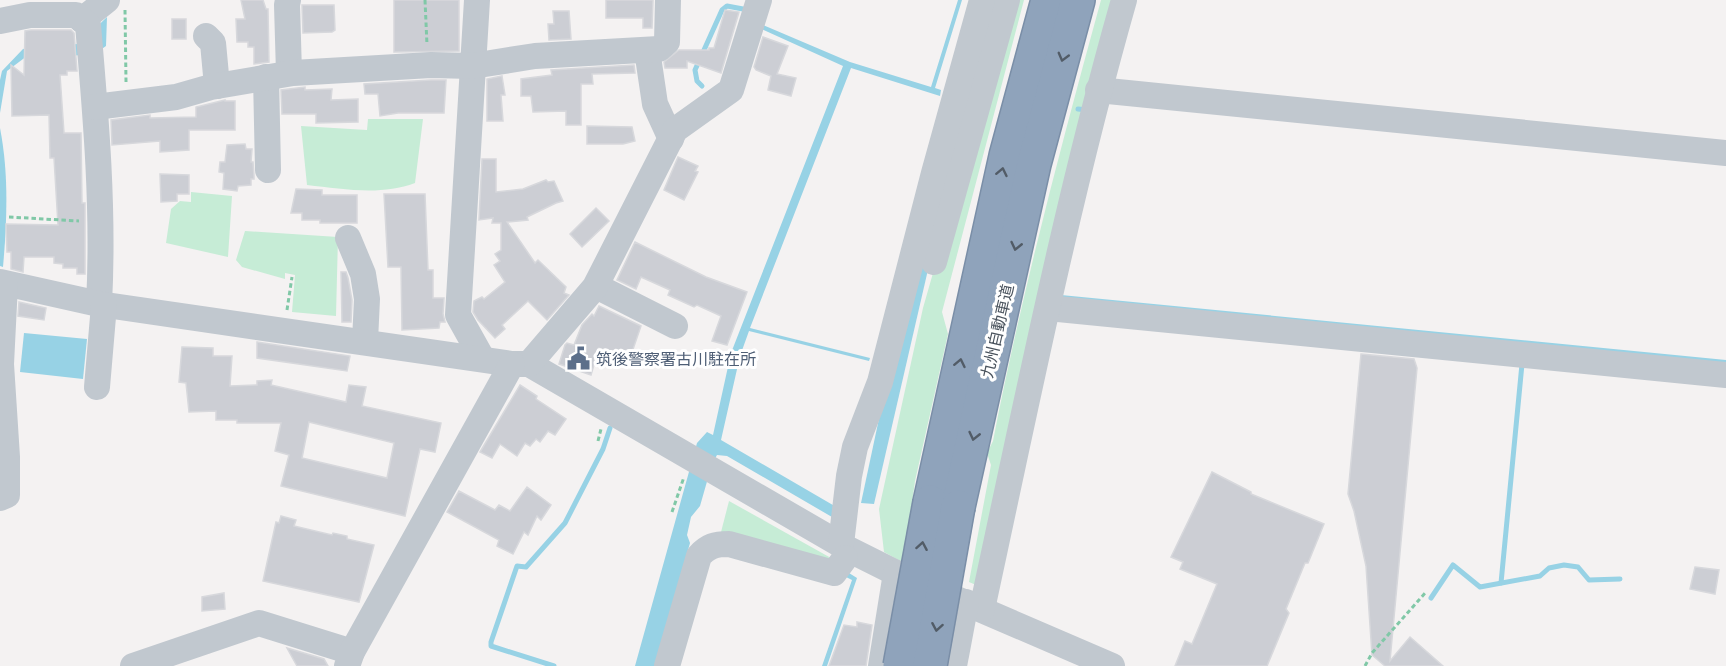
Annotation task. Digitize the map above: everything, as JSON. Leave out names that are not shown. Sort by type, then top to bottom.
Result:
[{"type":"highway","name":"九州自動車道","points":[[930,666],[944,505],[1006,156],[1048,0]]},
{"type":"highway","name":"九州自動車道","points":[[900,666],[1078,0]]},
{"type":"street","points":[[268,170],[288,0]]},
{"type":"street","points":[[477,0],[458,315],[482,358]]},
{"type":"street","points":[[95,106],[176,97],[217,86],[278,75],[428,65],[472,66],[536,56],[659,49],[668,42],[668,0]]},
{"type":"street","points":[[133,666],[260,622],[350,659],[521,364],[596,286],[675,130],[731,90],[759,0]]},
{"type":"street","points":[[668,666],[699,556],[705,549],[714,544],[729,544],[834,573],[843,551],[849,476],[855,447],[880,382],[982,0]]},
{"type":"street","points":[[934,262],[1007,0]]},
{"type":"street","points":[[954,666],[974,605],[1048,308],[1098,90],[1124,0]]},
{"type":"street","points":[[82,20],[117,3]]},
{"type":"street","points":[[0,21],[29,8],[75,15],[88,25],[102,223],[102,305],[97,387]]},
{"type":"street","points":[[206,36],[213,43],[217,86]]},
{"type":"street","points":[[647,50],[655,104],[671,139]]},
{"type":"street","points":[[1098,90],[1726,153]]},
{"type":"street","points":[[348,238],[363,274],[367,299],[365,341]]},
{"type":"street","points":[[0,498],[7,495],[8,457],[0,364],[3,283],[102,305],[521,364],[687,463],[714,471],[843,551],[974,605],[1112,666]]},
{"type":"street","points":[[596,286],[675,326]]},
{"type":"street","points":[[1048,308],[1726,375]]},
{"type":"street","points":[[881,666],[896,573]]},
{"type":"path","points":[[425,0],[428,65]]},
{"type":"path","points":[[117,3],[125,11],[127,91],[135,102]]},
{"type":"path","points":[[9,217],[102,223]]},
{"type":"path","points":[[286,318],[292,277]]},
{"type":"path","points":[[672,512],[687,463]]},
{"type":"path","points":[[1365,666],[1372,653],[1426,592]]},
{"type":"green space","points":[[1011,0],[1024,0],[942,312],[948,334],[915,481],[904,563],[884,552],[879,509],[923,308]]},
{"type":"green space","points":[[1101,0],[1117,0],[976,585],[969,582],[991,465],[987,453],[993,441],[1029,274]]},
{"type":"green space","points":[[368,119],[423,119],[415,183],[375,190],[348,190],[307,185],[301,126],[367,130]]},
{"type":"green space","points":[[191,192],[232,196],[228,257],[166,243],[171,209],[180,201],[191,202]]},
{"type":"green space","points":[[245,231],[338,237],[336,316],[292,312],[295,275],[285,273],[285,279],[242,267],[236,260]]},
{"type":"green space","points":[[729,501],[831,558],[825,563],[720,536]]},
{"type":"water","points":[[958,0],[962,0],[935,88],[941,90],[940,96],[851,68],[750,328],[870,358],[869,361],[749,331],[740,356],[721,440],[838,508],[832,517],[727,456],[717,455],[712,464],[700,506],[691,517],[687,535],[690,543],[655,666],[635,666],[697,443],[707,432],[713,435],[731,353],[843,66],[755,26],[763,25],[850,62],[931,87]]},
{"type":"water","points":[[107,17],[106,46],[99,51],[80,55],[31,53],[7,71],[0,113],[2,71],[23,49],[34,46],[79,44]]},
{"type":"water","points":[[0,128],[5,163],[6,198],[3,267],[0,266]]},
{"type":"water","points":[[943,156],[930,261],[874,504],[861,503],[887,381]]},
{"type":"water","points":[[1061,295],[1726,360],[1726,365],[1065,300]]},
{"type":"water","points":[[24,333],[87,339],[83,379],[20,372]]},
{"type":"water","points":[[849,573],[857,578],[827,666],[822,666],[852,580],[844,576]]},
{"type":"building","points":[[241,0],[263,0],[268,9],[269,62],[254,64],[254,47],[248,47],[248,42],[237,42],[236,19],[245,19]]},
{"type":"building","points":[[394,0],[459,0],[459,51],[394,52]]},
{"type":"building","points":[[606,0],[653,0],[652,28],[643,28],[643,18],[606,18]]},
{"type":"building","points":[[302,5],[334,5],[335,30],[303,33]]},
{"type":"building","points":[[725,10],[739,12],[721,73],[687,61],[687,68],[665,68],[664,62],[679,50],[714,48]]},
{"type":"building","points":[[553,11],[569,11],[571,39],[549,40],[548,24],[554,24]]},
{"type":"building","points":[[172,19],[186,19],[186,39],[172,39]]},
{"type":"building","points":[[71,30],[74,33],[77,71],[67,71],[67,75],[60,75],[64,133],[81,133],[82,203],[85,203],[85,274],[77,274],[77,268],[63,268],[63,264],[54,263],[54,257],[24,257],[23,272],[11,269],[11,252],[7,252],[6,224],[58,225],[54,158],[50,158],[49,115],[12,116],[11,65],[24,75],[25,31]]},
{"type":"building","points":[[763,37],[788,46],[777,74],[796,78],[791,96],[768,90],[771,76],[754,67]]},
{"type":"building","points":[[634,65],[635,73],[592,74],[593,84],[581,84],[581,125],[566,125],[566,111],[533,112],[531,96],[521,96],[521,79],[552,75],[551,70]]},
{"type":"building","points":[[502,76],[505,95],[501,95],[503,121],[487,121],[487,79]]},
{"type":"building","points":[[446,80],[444,113],[398,113],[380,116],[378,94],[365,94],[364,84]]},
{"type":"building","points":[[305,87],[305,90],[332,89],[331,100],[358,99],[358,122],[316,123],[316,114],[282,114],[281,90]]},
{"type":"building","points":[[225,100],[235,101],[235,130],[189,130],[189,150],[160,152],[160,141],[112,145],[111,120],[150,115],[150,118],[196,117],[196,107]]},
{"type":"building","points":[[587,126],[632,127],[635,141],[623,144],[587,144]]},
{"type":"building","points":[[245,144],[246,149],[252,149],[251,162],[253,162],[254,179],[251,179],[251,185],[238,186],[237,191],[223,189],[224,173],[219,172],[220,162],[225,162],[227,145]]},
{"type":"building","points":[[678,157],[698,166],[695,171],[698,172],[684,200],[664,190]]},
{"type":"building","points":[[482,159],[496,159],[496,192],[523,189],[546,180],[554,181],[563,201],[527,217],[528,220],[507,222],[535,263],[538,260],[566,287],[564,293],[569,295],[547,320],[528,301],[502,325],[505,329],[495,338],[473,312],[474,301],[482,297],[484,299],[505,282],[494,265],[500,261],[495,254],[501,250],[501,223],[492,223],[493,218],[479,220]]},
{"type":"building","points":[[160,174],[189,175],[189,194],[177,194],[177,201],[161,202]]},
{"type":"building","points":[[296,189],[322,190],[322,195],[357,195],[357,223],[320,223],[320,220],[302,220],[302,213],[291,213]]},
{"type":"building","points":[[384,194],[425,194],[428,270],[433,270],[433,298],[444,298],[445,322],[440,322],[439,328],[402,330],[401,267],[388,267]]},
{"type":"building","points":[[596,208],[609,221],[582,247],[570,234]]},
{"type":"building","points":[[635,242],[706,277],[747,292],[727,345],[712,341],[721,316],[668,295],[670,290],[641,277],[636,289],[617,280]]},
{"type":"building","points":[[341,272],[346,272],[348,278],[352,300],[351,322],[342,322]]},
{"type":"building","points":[[19,302],[46,308],[44,320],[18,316]]},
{"type":"building","points":[[599,306],[641,326],[629,361],[599,348],[591,375],[559,364],[565,345],[567,343],[574,345],[582,325],[592,314],[594,316]]},
{"type":"building","points":[[257,342],[350,356],[347,371],[257,358]]},
{"type":"building","points":[[182,347],[213,348],[213,356],[232,356],[230,386],[257,385],[257,381],[272,380],[271,385],[346,402],[349,385],[366,387],[362,406],[441,423],[435,452],[420,449],[405,516],[281,486],[289,455],[275,451],[281,423],[237,423],[237,420],[216,420],[216,411],[189,412],[186,383],[179,382]],"holes":[[[309,422],[394,443],[387,478],[302,458]]]},
{"type":"building","points":[[1361,354],[1414,359],[1417,368],[1390,661],[1410,637],[1443,666],[1385,666],[1372,655],[1366,566],[1348,494]]},
{"type":"building","points":[[520,385],[566,419],[555,435],[548,431],[540,442],[536,439],[530,446],[525,443],[517,456],[500,444],[492,458],[480,452]]},
{"type":"building","points":[[1212,472],[1251,494],[1324,524],[1286,609],[1289,613],[1267,666],[1175,666],[1185,641],[1192,644],[1217,584],[1180,569],[1183,562],[1171,557]]},
{"type":"building","points":[[527,487],[551,505],[541,520],[537,516],[528,535],[524,532],[513,554],[497,546],[499,540],[447,512],[459,491],[495,510],[499,505],[510,511]]},
{"type":"building","points":[[281,516],[296,520],[294,526],[347,536],[347,539],[374,545],[359,602],[263,581],[276,522],[279,523]]},
{"type":"building","points":[[1695,567],[1719,570],[1715,594],[1690,589]]},
{"type":"building","points":[[224,593],[225,609],[202,611],[202,597]]},
{"type":"building","points":[[857,622],[872,625],[866,666],[829,666],[844,625],[857,627]]},
{"type":"building","points":[[287,648],[324,659],[328,666],[297,666]]},
{"type":"waterway","points":[[702,86],[697,81],[695,70],[722,10],[727,6],[743,9]]},
{"type":"waterway","points":[[1078,109],[1087,110]]},
{"type":"waterway","points":[[1501,583],[1522,364],[1524,364]]},
{"type":"waterway","points":[[554,666],[491,646],[491,642],[517,566],[526,567],[565,523],[603,449],[610,428]]},
{"type":"waterway","points":[[1431,598],[1453,565],[1480,587],[1540,576],[1549,568],[1564,565],[1578,567],[1589,580],[1620,579]]},
{"type":"place","name":"筑後警察署古川駐在所","points":[[578,359]]}]
